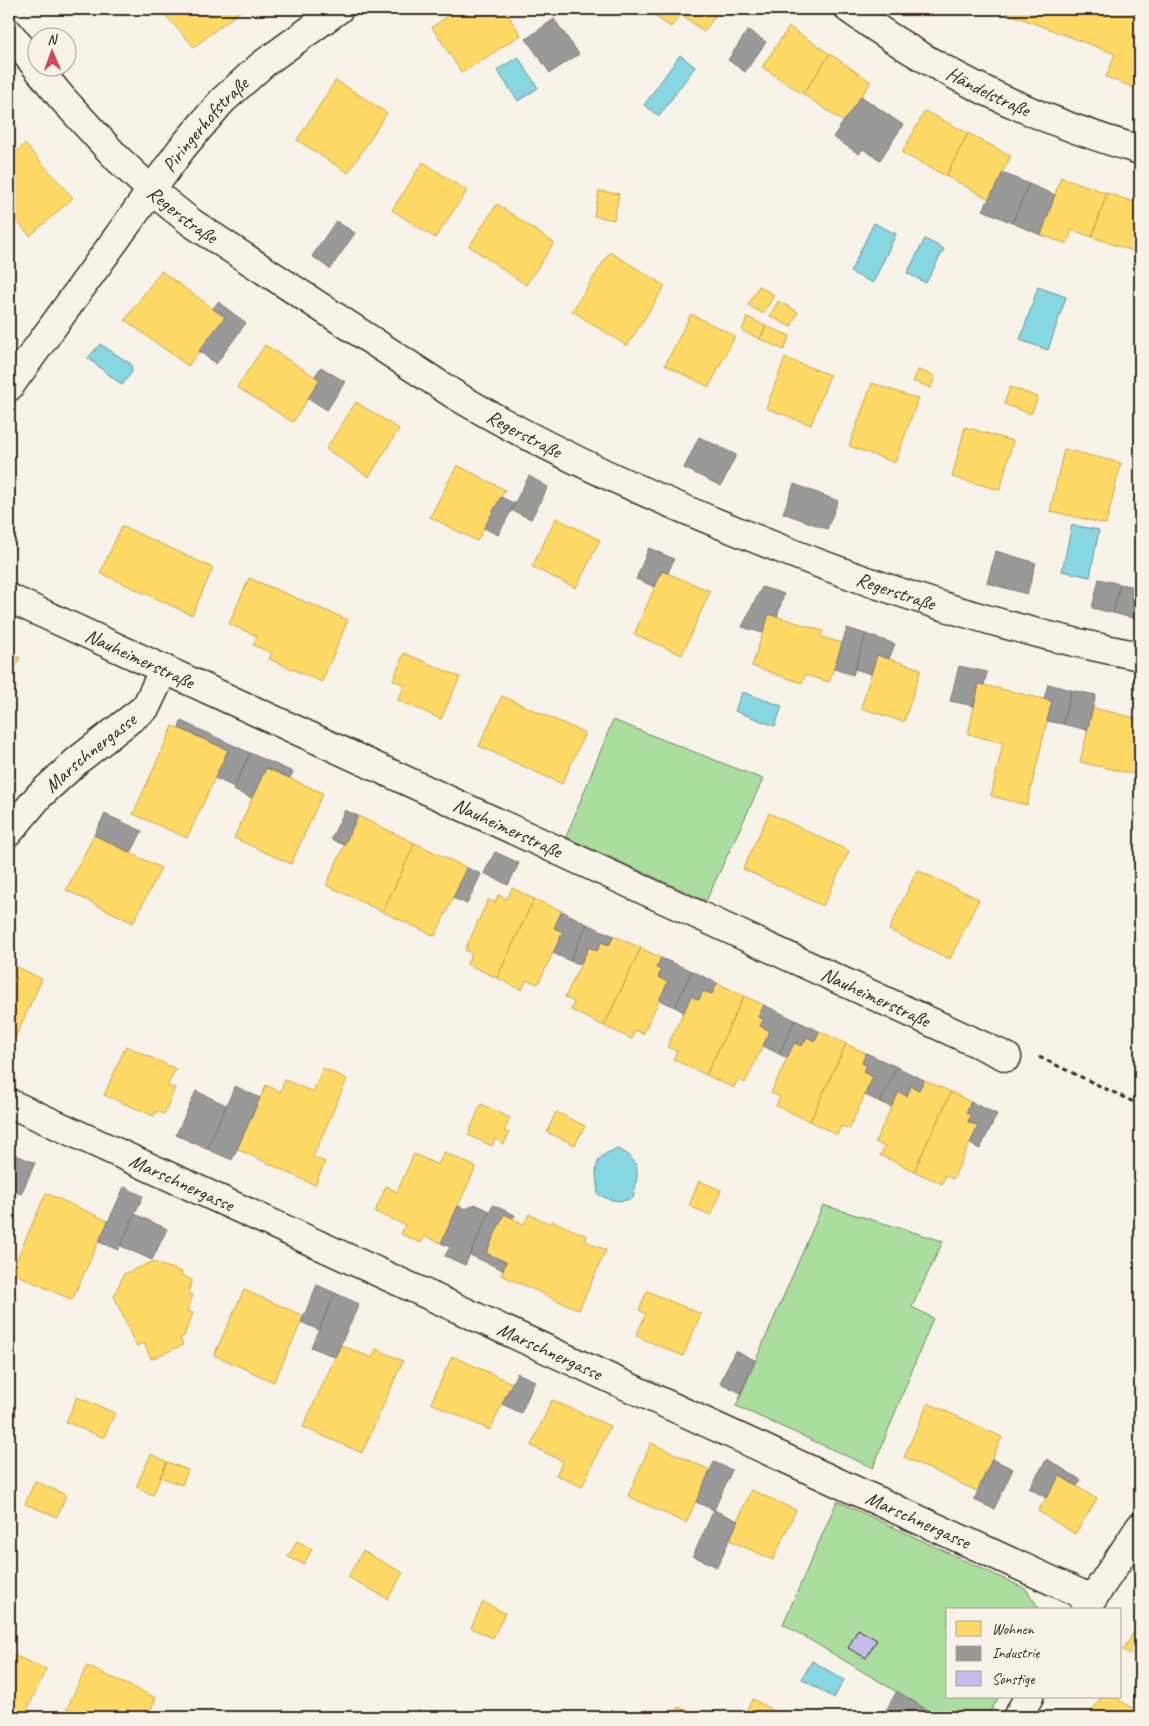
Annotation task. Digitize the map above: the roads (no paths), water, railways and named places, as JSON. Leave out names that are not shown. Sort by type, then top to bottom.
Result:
[{"type":"street","name":"Piringerhofstraße","points":[[9,387],[182,148],[222,101],[263,64],[339,9]]},
{"type":"street","name":"Händelstraße","points":[[849,9],[876,29],[951,74],[1040,115],[1140,150]]},
{"type":"street","name":"Regerstraße","points":[[9,33],[61,97],[152,191],[192,223],[455,395],[555,450],[664,502],[806,559],[928,603],[1028,631],[1140,656]]},
{"type":"street","name":"Nauheimerstraße","points":[[9,598],[1007,1057]]},
{"type":"street","name":"Marschnergasse","points":[[9,832],[39,796],[78,760],[146,707],[164,669]]},
{"type":"street","name":"Marschnergasse","points":[[9,1103],[1089,1604]]},
{"type":"street","points":[[1089,1604],[1140,1527]]},
{"type":"street","points":[[1017,1717],[1028,1698]]},
{"type":"water","points":[[680,55],[695,67],[659,116],[644,105]]},
{"type":"water","points":[[518,57],[538,88],[518,101],[497,70]]},
{"type":"water","points":[[874,223],[896,234],[873,283],[850,272]]},
{"type":"water","points":[[925,239],[944,249],[926,283],[907,273]]},
{"type":"water","points":[[1038,287],[1066,297],[1048,350],[1020,340]]},
{"type":"water","points":[[100,344],[131,364],[132,372],[122,385],[88,358]]},
{"type":"water","points":[[1072,525],[1099,530],[1090,577],[1062,571]]},
{"type":"water","points":[[742,692],[782,706],[775,726],[735,711]]},
{"type":"water","points":[[618,1149],[632,1158],[637,1169],[633,1198],[619,1201],[610,1200],[598,1194],[596,1172],[599,1160],[609,1152]]},
{"type":"water","points":[[812,1661],[844,1680],[834,1698],[802,1679]]}]
